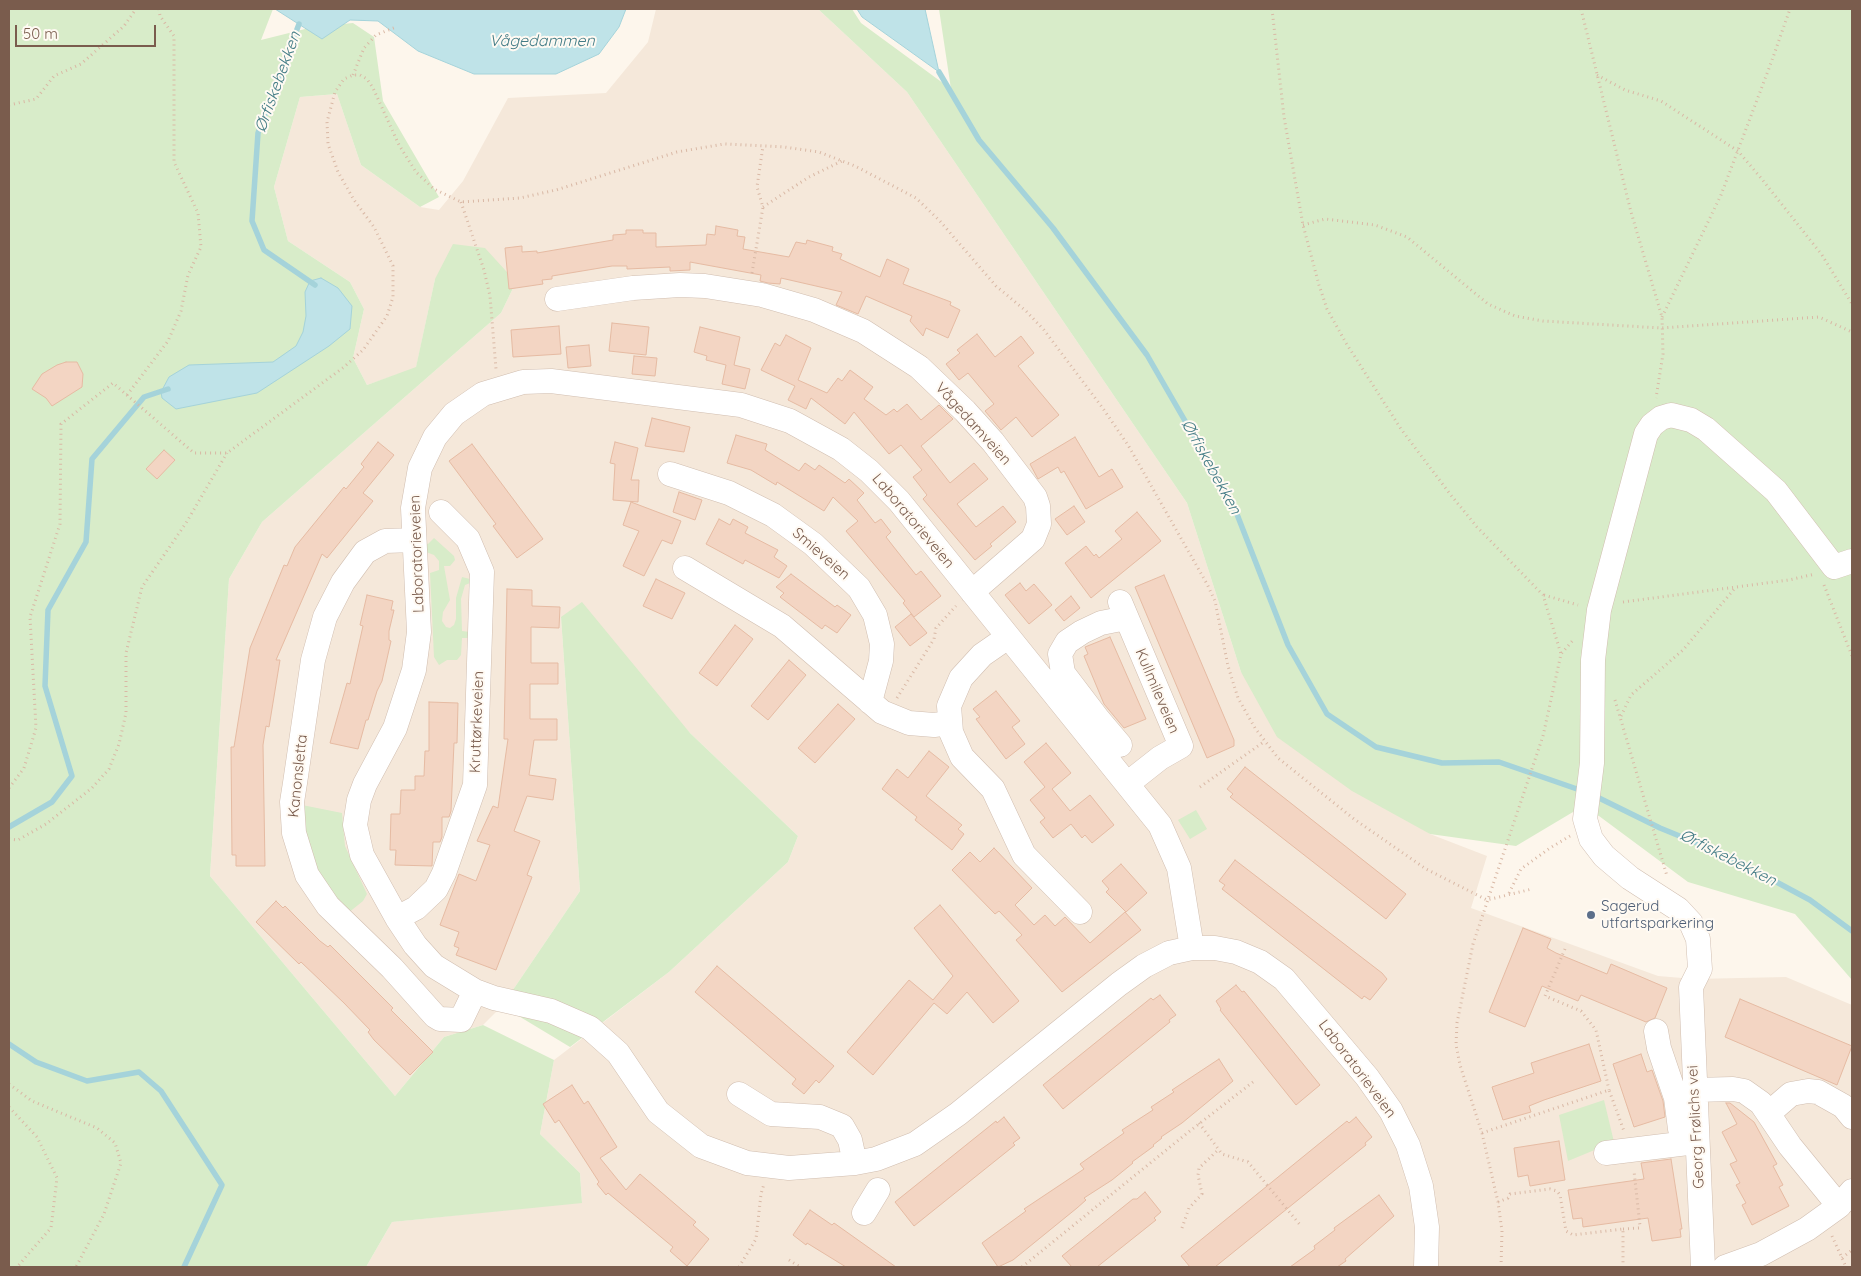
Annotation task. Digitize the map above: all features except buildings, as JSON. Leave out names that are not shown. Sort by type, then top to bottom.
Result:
[{"type":"street","name":"Vågedamveien","points":[[557,300],[659,285],[705,286],[749,293],[781,299],[839,320],[863,331],[919,367],[976,423],[1035,497],[1039,514],[1037,532],[1033,539],[972,592]]},
{"type":"street","name":"Laboratorieveien","points":[[1192,948],[1181,877],[1174,853],[1160,825],[899,502],[869,470],[841,448],[790,421],[741,405],[571,383],[537,381],[500,387],[482,394],[454,414],[435,437],[427,451],[415,488],[413,508],[419,632],[414,670],[396,728],[358,800],[355,825],[362,855],[397,918],[424,956],[449,976],[474,991],[502,1000],[551,1011],[590,1028],[618,1053],[648,1100],[673,1126],[701,1146],[747,1163],[768,1167],[810,1167],[855,1163],[892,1154],[928,1136],[1119,984],[1157,959],[1192,948],[1214,948],[1236,952],[1273,970],[1301,997],[1376,1089],[1400,1127],[1415,1165],[1427,1226],[1426,1267]]},
{"type":"street","points":[[1678,908],[1612,864],[1597,848],[1587,829],[1585,811],[1592,763],[1593,660],[1599,610],[1630,500],[1641,446],[1652,425],[1661,418],[1671,415],[1691,420],[1706,429],[1776,491],[1836,570]]},
{"type":"street","name":"Smieveien","points":[[670,474],[721,489],[773,515],[813,544],[859,588],[875,615],[882,644],[881,661],[870,702]]},
{"type":"street","name":"Kruttørkeveien","points":[[397,918],[416,908],[436,889],[444,873],[475,785],[482,572],[468,539],[441,512]]},
{"type":"street","name":"Kanonsletta","points":[[414,540],[385,542],[365,552],[343,582],[326,617],[313,660],[294,783],[292,802],[294,833],[308,875],[328,906],[392,968],[435,1016],[440,1019],[461,1020],[474,991]]},
{"type":"street","points":[[685,568],[782,626],[890,717],[922,724],[949,723]]},
{"type":"street","name":"Kullmileveien","points":[[1120,745],[1064,673],[1060,654],[1067,642],[1123,610],[1181,746],[1160,758],[1127,784]]},
{"type":"street","points":[[1008,637],[982,655],[961,678],[952,695],[949,723],[953,739],[962,757],[997,795],[1019,847],[1030,862],[1080,912]]},
{"type":"street","name":"Georg Frølichs vei","points":[[1678,908],[1691,923],[1700,950],[1700,969],[1691,987],[1694,1090],[1688,1135],[1704,1267]]},
{"type":"street","points":[[1606,1153],[1688,1135],[1659,1048],[1656,1031]]},
{"type":"street","points":[[1694,1090],[1732,1089],[1744,1091],[1761,1103],[1790,1146],[1838,1205],[1761,1254],[1725,1267]]},
{"type":"street","points":[[1769,1113],[1791,1094],[1808,1091],[1818,1092],[1843,1106],[1852,1116]]},
{"type":"street","points":[[739,1094],[771,1114],[820,1117],[842,1126],[850,1140],[855,1163]]},
{"type":"street","points":[[864,1213],[878,1190]]},
{"type":"path","points":[[9,105],[36,99],[54,76],[81,64],[124,26],[136,9]]},
{"type":"path","points":[[127,395],[168,341],[181,311],[188,275],[201,247],[198,213],[174,162],[174,36],[160,16],[159,9]]},
{"type":"path","points":[[1272,9],[1284,117],[1303,225],[1318,285],[1327,309],[1346,343],[1401,429],[1477,526],[1543,595],[1562,654]]},
{"type":"path","points":[[1581,9],[1631,212],[1662,317]]},
{"type":"path","points":[[1652,425],[1663,354],[1662,317],[1721,195],[1790,9]]},
{"type":"path","points":[[353,75],[364,48],[376,35],[396,27]]},
{"type":"path","points":[[9,839],[18,840],[46,824],[92,788],[109,768],[119,744],[126,713],[126,653],[142,587],[186,523],[227,453],[344,368],[363,350],[387,316],[393,297],[393,266],[387,250],[338,172],[328,144],[327,122],[332,99],[344,80],[353,75],[360,75],[367,80],[399,145],[416,172],[434,189],[461,202],[520,198],[556,190],[677,152],[724,144],[819,152],[842,161],[916,198],[940,220],[996,286],[1026,311],[1044,330],[1102,407],[1128,446],[1207,584],[1215,601],[1228,666],[1238,698],[1278,758],[1354,819],[1426,870],[1487,900],[1532,889]]},
{"type":"path","points":[[1596,75],[1625,90],[1661,101],[1738,151],[1822,256],[1852,304]]},
{"type":"path","points":[[749,293],[763,208],[757,187],[763,146]]},
{"type":"path","points":[[763,208],[809,177],[842,161]]},
{"type":"path","points":[[461,202],[484,270],[490,296],[494,359],[500,387]]},
{"type":"path","points":[[1303,225],[1325,219],[1375,225],[1407,237],[1488,304],[1515,316],[1543,321],[1661,328],[1819,317],[1852,332]]},
{"type":"path","points":[[9,788],[24,768],[36,728],[30,617],[60,524],[61,424],[113,383],[194,453],[227,453]]},
{"type":"path","points":[[1836,570],[1852,656]]},
{"type":"path","points":[[1543,595],[1599,610],[1634,599],[1789,580]]},
{"type":"path","points":[[1621,716],[1631,696],[1683,650],[1735,588]]},
{"type":"path","points":[[890,717],[897,705],[898,694],[934,639],[936,628],[947,614],[972,592]]},
{"type":"path","points":[[1501,1267],[1502,1231],[1498,1202],[1482,1133],[1460,1065],[1456,1045],[1457,1023],[1465,976],[1487,900],[1534,763],[1562,654],[1599,610]]},
{"type":"path","points":[[1612,692],[1621,716],[1652,831],[1678,908]]},
{"type":"path","points":[[1200,788],[1265,741]]},
{"type":"path","points":[[1508,894],[1521,869],[1550,848],[1587,829]]},
{"type":"path","points":[[1565,949],[1545,996],[1581,1011],[1596,1030],[1609,1090]]},
{"type":"path","points":[[1022,1267],[1253,1082]]},
{"type":"path","points":[[9,1084],[32,1101],[97,1128],[115,1142],[121,1163],[104,1214],[76,1267]]},
{"type":"path","points":[[9,1107],[37,1137],[56,1178],[51,1228],[17,1267]]},
{"type":"path","points":[[1199,1124],[1222,1154],[1233,1159],[1248,1162],[1301,1226]]},
{"type":"path","points":[[1182,1228],[1189,1208],[1202,1194],[1198,1175],[1199,1168],[1219,1150]]},
{"type":"path","points":[[739,1267],[756,1239],[761,1194],[768,1167]]},
{"type":"path","points":[[1498,1202],[1508,1198],[1510,1194],[1550,1188],[1557,1191],[1560,1195],[1566,1231],[1573,1235],[1623,1229],[1623,1267]]},
{"type":"path","points":[[1838,1205],[1842,1258],[1846,1267]]},
{"type":"path","points":[[1842,1258],[1852,1250]]},
{"type":"path","points":[[788,1260],[800,1267]]},
{"type":"shaded area","points":[[656,9],[818,9],[907,92],[1187,503],[1241,672],[1430,834],[1487,856],[1471,908],[1658,976],[1694,979],[1786,977],[1852,1005],[1852,1267],[366,1267],[392,1222],[582,1202],[580,1173],[540,1134],[554,1060],[669,972],[788,862],[798,836],[690,733],[561,617],[580,891],[502,1006],[483,1025],[444,1037],[395,1096],[210,876],[229,579],[262,522],[501,313],[516,282],[435,279],[416,368],[367,385],[353,358],[364,309],[350,282],[288,241],[274,187],[300,97],[337,94],[361,165],[420,207],[439,210],[463,181],[508,98],[606,93],[648,42]]},
{"type":"green space","points":[[9,9],[273,9],[261,40],[313,27],[353,23],[374,37],[383,101],[439,197],[420,207],[361,165],[337,94],[300,97],[274,187],[288,241],[350,282],[364,309],[353,358],[367,385],[416,367],[435,279],[453,244],[485,248],[516,282],[501,313],[262,522],[229,579],[210,876],[395,1096],[444,1037],[483,1025],[554,1060],[540,1134],[580,1173],[582,1203],[392,1222],[366,1267],[9,1267]]},
{"type":"green space","points":[[818,9],[852,9],[861,23],[951,89],[939,9],[1852,9],[1852,980],[1795,914],[1688,882],[1599,816],[1573,812],[1516,846],[1430,834],[1352,791],[1277,737],[1241,672],[1187,503],[907,92]]},
{"type":"green space","points":[[434,538],[454,556],[455,560],[450,566],[444,566],[450,600],[443,612],[442,621],[446,627],[450,628],[454,625],[456,619],[456,598],[462,577],[470,579],[470,583],[465,585],[461,599],[462,631],[470,632],[470,638],[462,638],[461,655],[457,660],[447,660],[439,665],[434,657],[430,573],[439,570],[439,561],[434,555],[426,552],[425,543],[428,544]]},
{"type":"green space","points":[[582,602],[690,733],[798,836],[788,862],[669,972],[570,1047],[502,1006],[580,891],[561,617]]},
{"type":"green space","points":[[302,805],[342,813],[345,846],[367,894],[363,901],[348,913],[322,881],[305,833]]},
{"type":"green space","points":[[1196,810],[1207,829],[1190,839],[1178,820]]},
{"type":"green space","points":[[1604,1100],[1614,1142],[1568,1161],[1559,1115]]},
{"type":"water","name":"Vågedammen","points":[[275,9],[626,9],[619,27],[599,54],[556,74],[474,74],[418,51],[378,21],[350,20],[322,39]]},
{"type":"water","points":[[857,9],[925,9],[939,72],[862,17]]},
{"type":"water","points":[[321,278],[338,288],[352,306],[350,329],[329,346],[257,393],[176,409],[162,398],[161,392],[169,377],[189,365],[273,362],[296,346],[303,332],[306,316],[305,292],[310,281]]},
{"type":"waterway","name":"Ørfiskebekken","points":[[299,24],[258,133],[252,221],[264,250],[315,285]]},
{"type":"waterway","name":"Ørfiskebekken","points":[[939,72],[979,140],[1053,228],[1147,355],[1233,504],[1288,645],[1327,714],[1376,747],[1442,763],[1499,762],[1577,789]]},
{"type":"waterway","name":"Ørfiskebekken","points":[[9,827],[52,802],[72,776],[45,686],[48,610],[86,542],[92,459],[144,397],[168,389]]},
{"type":"waterway","name":"Ørfiskebekken","points":[[1597,797],[1660,828],[1726,855],[1810,900],[1852,931]]},
{"type":"waterway","name":"Ørfiskebekken","points":[[9,1044],[36,1062],[87,1081],[139,1072],[161,1091],[222,1185],[184,1267]]},
{"type":"place","name":"Sagerud utfartsparkering","points":[[1591,915]]}]
